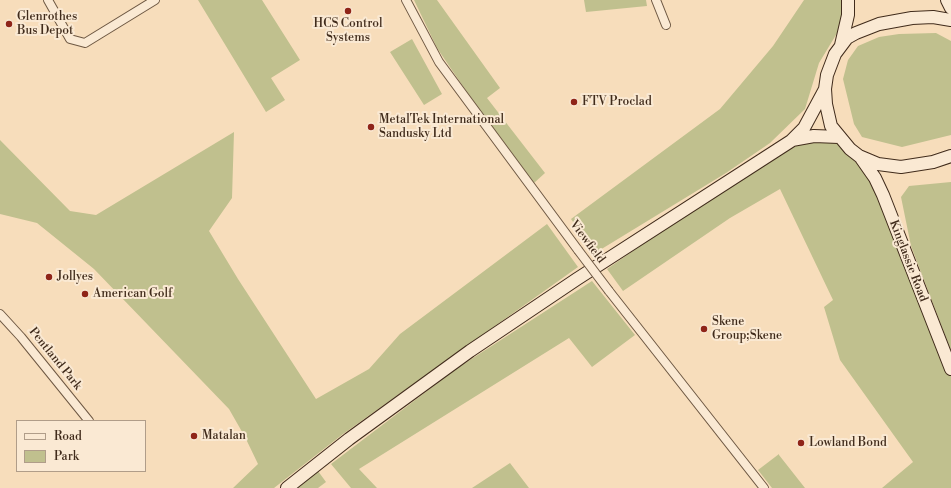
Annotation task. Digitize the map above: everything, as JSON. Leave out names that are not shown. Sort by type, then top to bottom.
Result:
[{"type":"main road","points":[[841,45],[848,15],[848,0]]},
{"type":"main road","points":[[947,0],[951,8]]},
{"type":"main road","points":[[287,488],[349,439],[470,350],[791,141],[804,128],[825,89],[830,64],[847,38],[880,24],[926,17],[951,20]]},
{"type":"main road","points":[[825,89],[828,116],[831,126],[850,149],[859,156],[878,164],[901,167],[933,162],[951,156]]},
{"type":"main road","points":[[791,141],[814,136],[839,137]]},
{"type":"main road","name":"Kinglassie Road","points":[[859,156],[871,172],[883,195],[951,369]]},
{"type":"street","points":[[48,0],[70,39],[85,43],[155,0]]},
{"type":"street","name":"Viewfield","points":[[406,0],[439,62],[578,250],[764,488]]},
{"type":"street","points":[[656,0],[666,25]]},
{"type":"street","name":"Pentland Park","points":[[0,314],[26,342],[88,420]]},
{"type":"green space","points":[[198,0],[262,0],[300,60],[271,78],[285,100],[266,112]]},
{"type":"green space","points":[[414,0],[437,0],[500,88],[487,98],[545,173],[534,183],[477,107],[437,48]]},
{"type":"green space","points":[[584,0],[646,0],[647,6],[586,12]]},
{"type":"green space","points":[[804,0],[848,0],[848,15],[819,63],[805,109],[770,143],[726,173],[595,253],[571,219],[720,109],[773,46]]},
{"type":"green space","points":[[936,33],[951,41],[951,135],[902,147],[862,137],[854,124],[843,79],[848,60],[858,46],[879,37],[899,34]]},
{"type":"green space","points":[[412,39],[442,94],[424,105],[390,52]]},
{"type":"green space","points":[[234,132],[232,198],[209,231],[238,279],[316,399],[369,369],[400,334],[547,224],[578,267],[343,434],[274,488],[233,488],[258,464],[229,409],[94,269],[37,223],[0,214],[0,140],[70,211],[96,215]]},
{"type":"green space","points":[[839,137],[867,165],[951,369],[951,488],[882,488],[913,462],[840,360],[824,307],[833,300],[780,189],[730,218],[623,291],[607,269],[791,141]]},
{"type":"green space","points":[[951,182],[951,351],[911,246],[901,197],[909,186]]},
{"type":"green space","points":[[592,281],[635,335],[592,367],[569,338],[359,469],[377,488],[351,488],[331,464],[456,369]]},
{"type":"green space","points":[[779,454],[805,488],[772,488],[758,470]]},
{"type":"green space","points":[[510,463],[529,488],[472,488]]},
{"type":"green space","points":[[318,471],[326,482],[318,488],[298,488]]},
{"type":"place","name":"HCS Control Systems","points":[[348,11]]},
{"type":"place","name":"Glenrothes Bus Depot","points":[[9,24]]},
{"type":"place","name":"FTV Proclad","points":[[574,102]]},
{"type":"place","name":"MetalTek International Sandusky Ltd","points":[[371,127]]},
{"type":"place","name":"Jollyes","points":[[49,277]]},
{"type":"place","name":"American Golf","points":[[85,294]]},
{"type":"place","name":"Skene Group;Skene","points":[[704,329]]},
{"type":"place","name":"Matalan","points":[[194,436]]},
{"type":"place","name":"Lowland Bond","points":[[801,443]]}]
